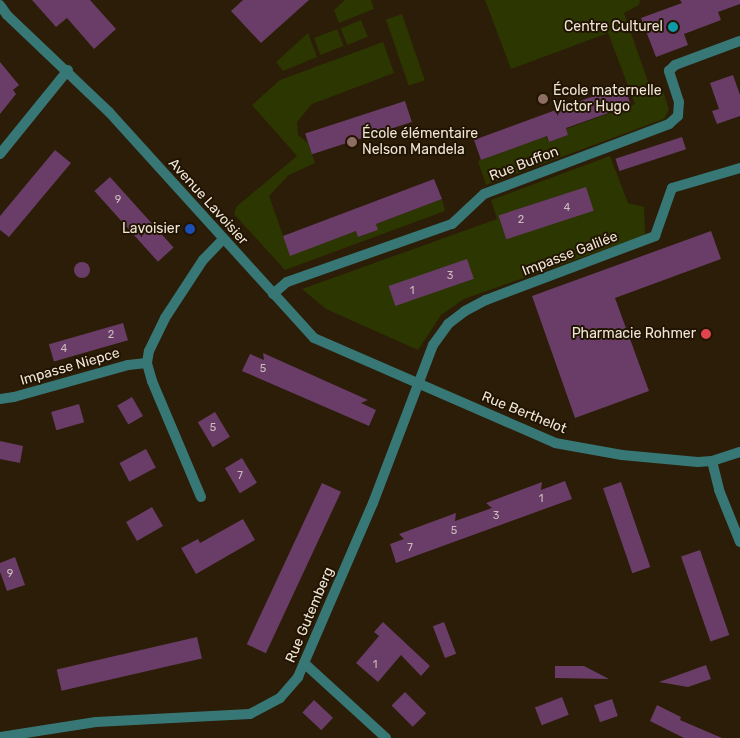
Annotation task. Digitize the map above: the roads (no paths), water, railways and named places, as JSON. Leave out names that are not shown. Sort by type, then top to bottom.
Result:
[{"type":"street","name":"Avenue Lavoisier","points":[[0,5],[7,15],[68,70],[109,112],[222,240],[314,338],[419,385]]},
{"type":"street","name":"Rue Buffon","points":[[273,294],[287,282],[452,224],[484,194],[669,124],[678,116],[679,102],[669,71],[675,65],[740,41]]},
{"type":"street","points":[[0,154],[68,70]]},
{"type":"street","name":"Impasse Galilée","points":[[419,385],[433,345],[448,324],[465,311],[486,300],[655,236],[672,188],[740,168]]},
{"type":"street","points":[[201,497],[152,381],[147,363],[149,351],[165,318],[203,260],[222,240]]},
{"type":"street","name":"Impasse Niepce","points":[[0,399],[14,397],[128,365],[147,363]]},
{"type":"street","name":"Rue Berthelot","points":[[419,385],[555,443],[663,460],[712,461],[740,452]]},
{"type":"street","name":"Rue Gutemberg","points":[[0,736],[14,736],[96,722],[250,714],[280,698],[298,677],[373,503],[419,385]]},
{"type":"street","points":[[712,461],[719,490],[740,542]]},
{"type":"street","points":[[304,663],[386,738]]},
{"type":"place","name":"Centre Culturel","points":[[673,27]]},
{"type":"place","name":"École maternelle Victor Hugo","points":[[543,99]]},
{"type":"place","name":"École élémentaire Nelson Mandela","points":[[352,142]]},
{"type":"place","name":"Lavoisier","points":[[190,229]]},
{"type":"place","name":"Pharmacie Rohmer","points":[[706,334]]}]
